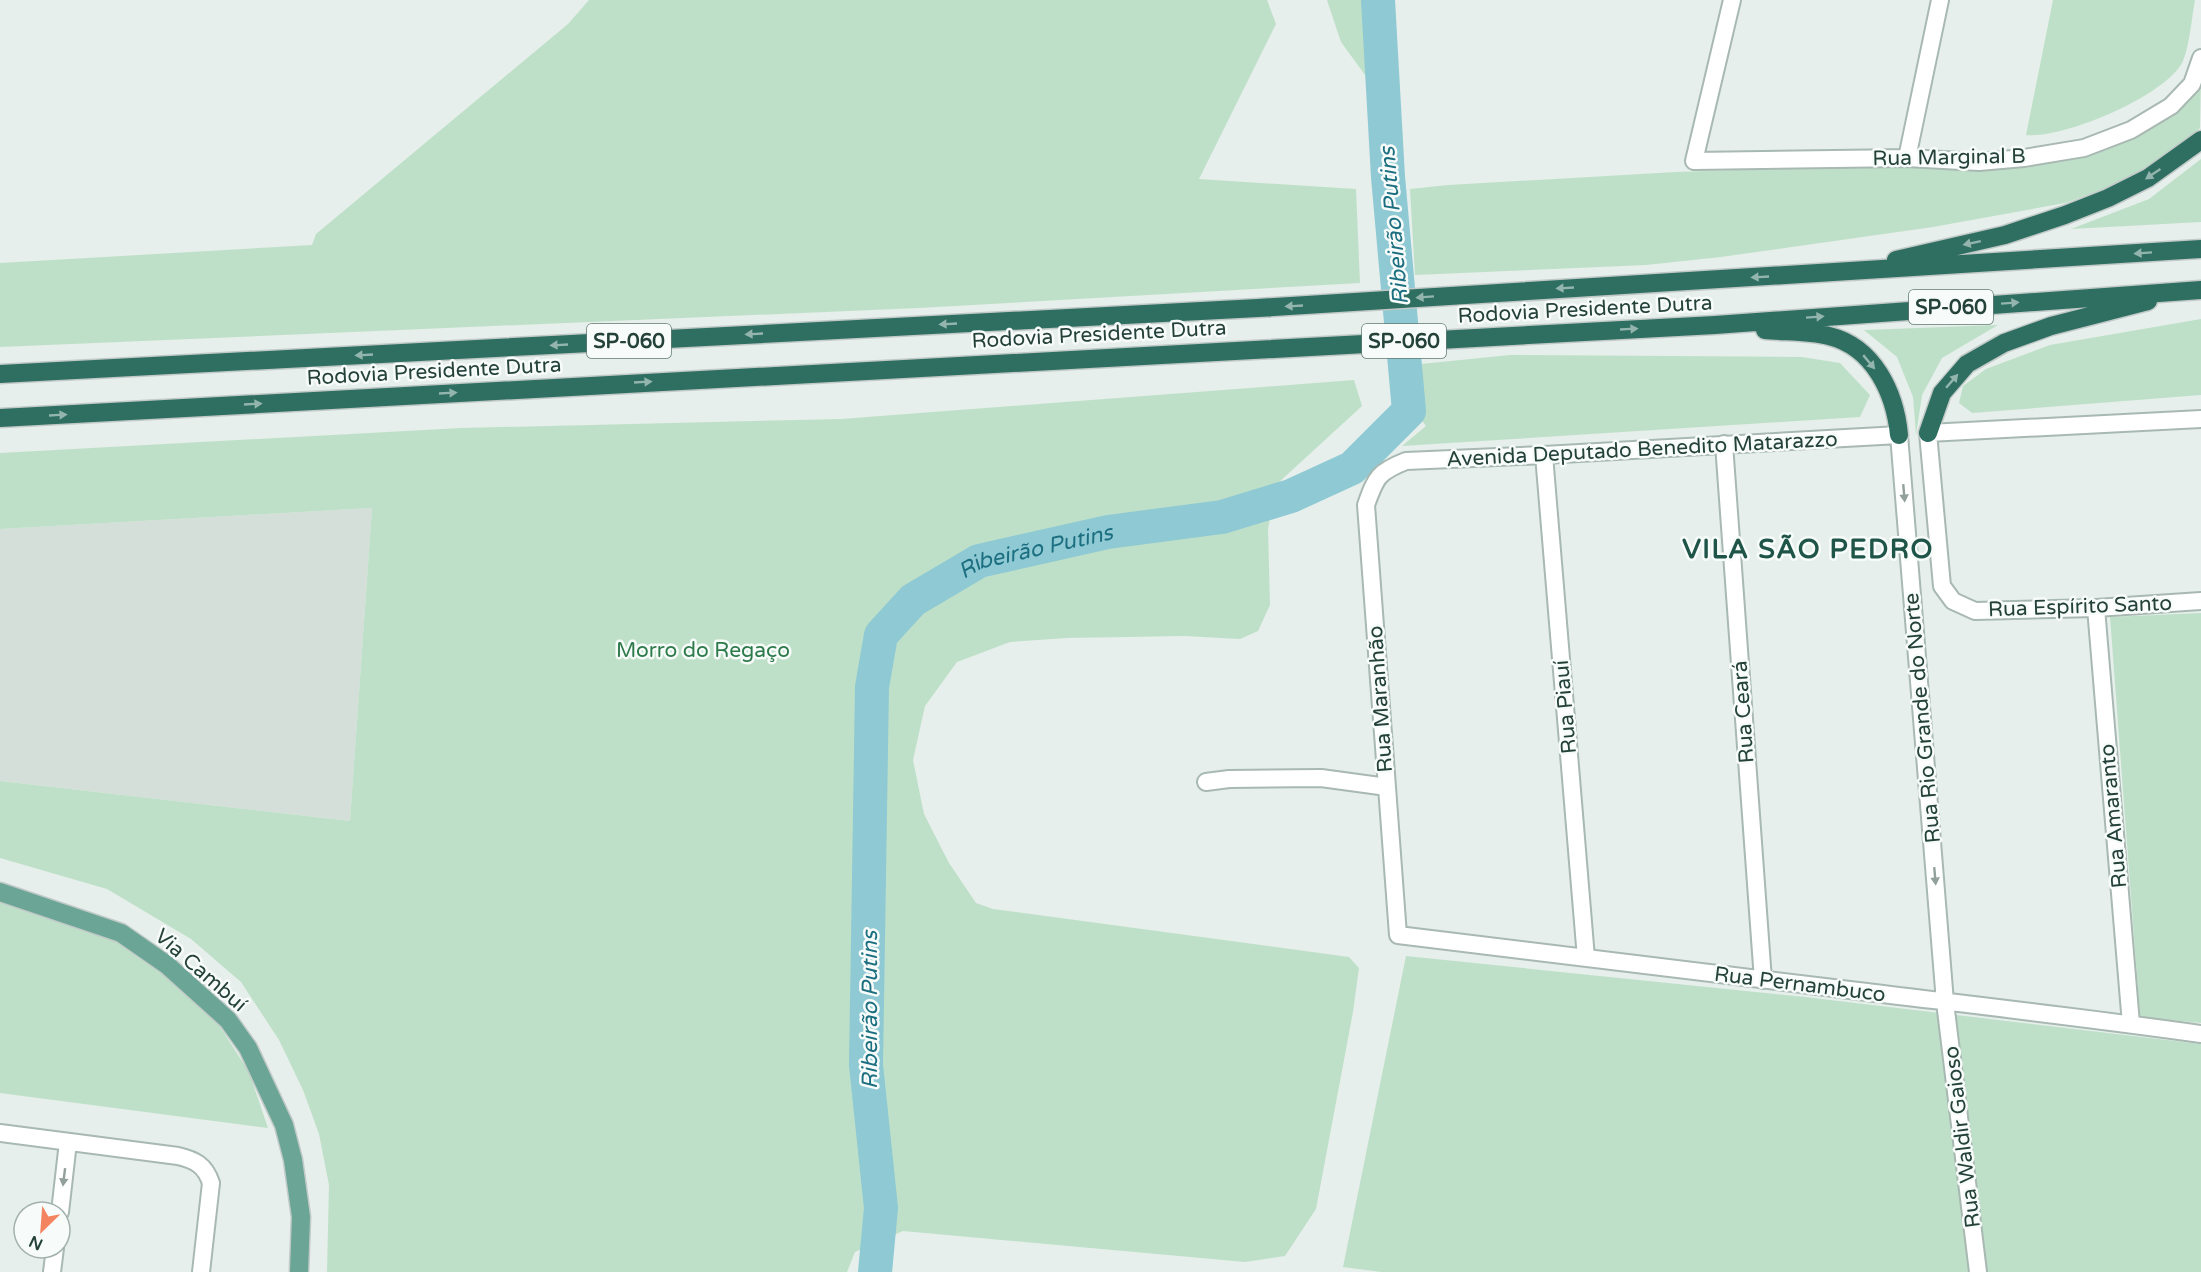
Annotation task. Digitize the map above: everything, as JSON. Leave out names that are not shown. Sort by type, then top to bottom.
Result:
[{"type":"highway","points":[[1839,272],[2005,236],[2065,215],[2108,198],[2148,178],[2201,140]]},
{"type":"highway","name":"Rodovia Presidente Dutra","points":[[0,374],[1330,303],[2201,249]]},
{"type":"highway","points":[[1928,433],[1942,393],[1967,364],[1995,348],[2051,326],[2194,290]]},
{"type":"highway","name":"Rodovia Presidente Dutra","points":[[0,418],[1715,325],[2194,290]]},
{"type":"highway","points":[[1715,325],[1830,336],[1859,350],[1883,378],[1897,412],[1899,435]]},
{"type":"main road","name":"Via Cambuí","points":[[0,892],[121,933],[167,965],[228,1020],[248,1048],[284,1125],[293,1160],[301,1217],[299,1272]]},
{"type":"street","name":"Rua Marginal B","points":[[1732,0],[1695,161],[1907,158],[1979,162],[2024,159],[2084,148],[2131,130],[2171,106],[2192,84],[2201,58]]},
{"type":"street","points":[[1907,158],[1941,0]]},
{"type":"street","points":[[1928,433],[2201,419]]},
{"type":"street","name":"Rua Espírito Santo","points":[[1928,433],[1942,586],[1953,601],[1975,610],[2096,608],[2201,601]]},
{"type":"street","name":"Avenida Deputado Benedito Matarazzo","points":[[1387,469],[1406,461],[1899,435]]},
{"type":"street","name":"Rua Rio Grande do Norte","points":[[1899,435],[1946,1002]]},
{"type":"street","name":"Rua Ceará","points":[[1724,444],[1763,980]]},
{"type":"street","name":"Rua Piauí","points":[[1544,455],[1586,958]]},
{"type":"street","name":"Rua Maranhão","points":[[1387,469],[1374,482],[1366,505],[1398,935]]},
{"type":"street","name":"Rua Amaranto","points":[[2096,608],[2131,1024]]},
{"type":"street","points":[[1206,782],[1229,779],[1321,778],[1387,787]]},
{"type":"street","name":"Rua Pernambuco","points":[[1398,935],[2201,1034]]},
{"type":"street","name":"Rua Waldir Gaioso","points":[[1946,1002],[1978,1272]]},
{"type":"street","points":[[0,1133],[178,1156],[191,1159],[201,1165],[207,1172],[210,1183],[201,1272]]},
{"type":"street","points":[[61,1200],[68,1142]]},
{"type":"shaded area","points":[[372,508],[350,821],[0,781],[0,529]]},
{"type":"green space","points":[[589,0],[1267,0],[1276,24],[1199,179],[1356,189],[1360,283],[919,308],[0,347],[0,263],[312,245],[316,234],[568,24]]},
{"type":"green space","points":[[1327,0],[1378,0],[1384,101],[1341,42]]},
{"type":"green space","points":[[2053,0],[2195,0],[2182,63],[2155,89],[2111,113],[2063,130],[2026,135]]},
{"type":"green space","points":[[2201,76],[2200,128],[2167,154],[2126,181],[2065,203],[1933,227],[1721,257],[1646,265],[1415,275],[1410,189],[1676,172],[1908,164],[1976,170],[2074,158],[2140,134],[2185,104]]},
{"type":"green space","points":[[2201,159],[2201,222],[2071,229],[2149,199]]},
{"type":"green space","points":[[2201,319],[2201,395],[1972,413],[1959,403],[1963,386],[1986,369],[2050,345]]},
{"type":"green space","points":[[1998,325],[1942,358],[1922,395],[1916,435],[1913,397],[1897,357],[1864,330]]},
{"type":"green space","points":[[1510,355],[1802,357],[1840,363],[1870,395],[1860,417],[1402,446],[1426,426],[1416,413],[1411,365]]},
{"type":"green space","name":"Morro do Regaço","points":[[1354,380],[1362,406],[1277,484],[1268,529],[1270,605],[1258,631],[1240,639],[1184,636],[1067,638],[1010,642],[957,662],[925,706],[913,760],[924,814],[949,863],[976,903],[993,909],[1349,957],[1359,968],[1353,1012],[1316,1209],[1285,1256],[1245,1262],[903,1231],[855,1252],[847,1272],[327,1272],[329,1185],[319,1134],[303,1090],[279,1040],[241,982],[191,939],[107,889],[0,858],[0,781],[350,821],[372,508],[0,529],[0,453],[461,428],[841,419]]},
{"type":"green space","points":[[2201,613],[2201,1023],[2140,1017],[2110,617]]},
{"type":"green space","points":[[0,898],[116,940],[165,975],[219,1025],[249,1072],[268,1128],[0,1093]]},
{"type":"green space","points":[[1406,956],[1805,997],[2201,1044],[2201,1272],[1381,1272],[1343,1267]]},
{"type":"waterway","name":"Ribeirão Putins","points":[[875,1272],[881,1208],[866,1065],[872,687],[881,635],[913,600],[979,561],[1108,532],[1222,517],[1291,496],[1352,468],[1409,411],[1388,177],[1378,0]]},
{"type":"district","name":"VILA SÃO PEDRO","points":[[1808,549]]}]
